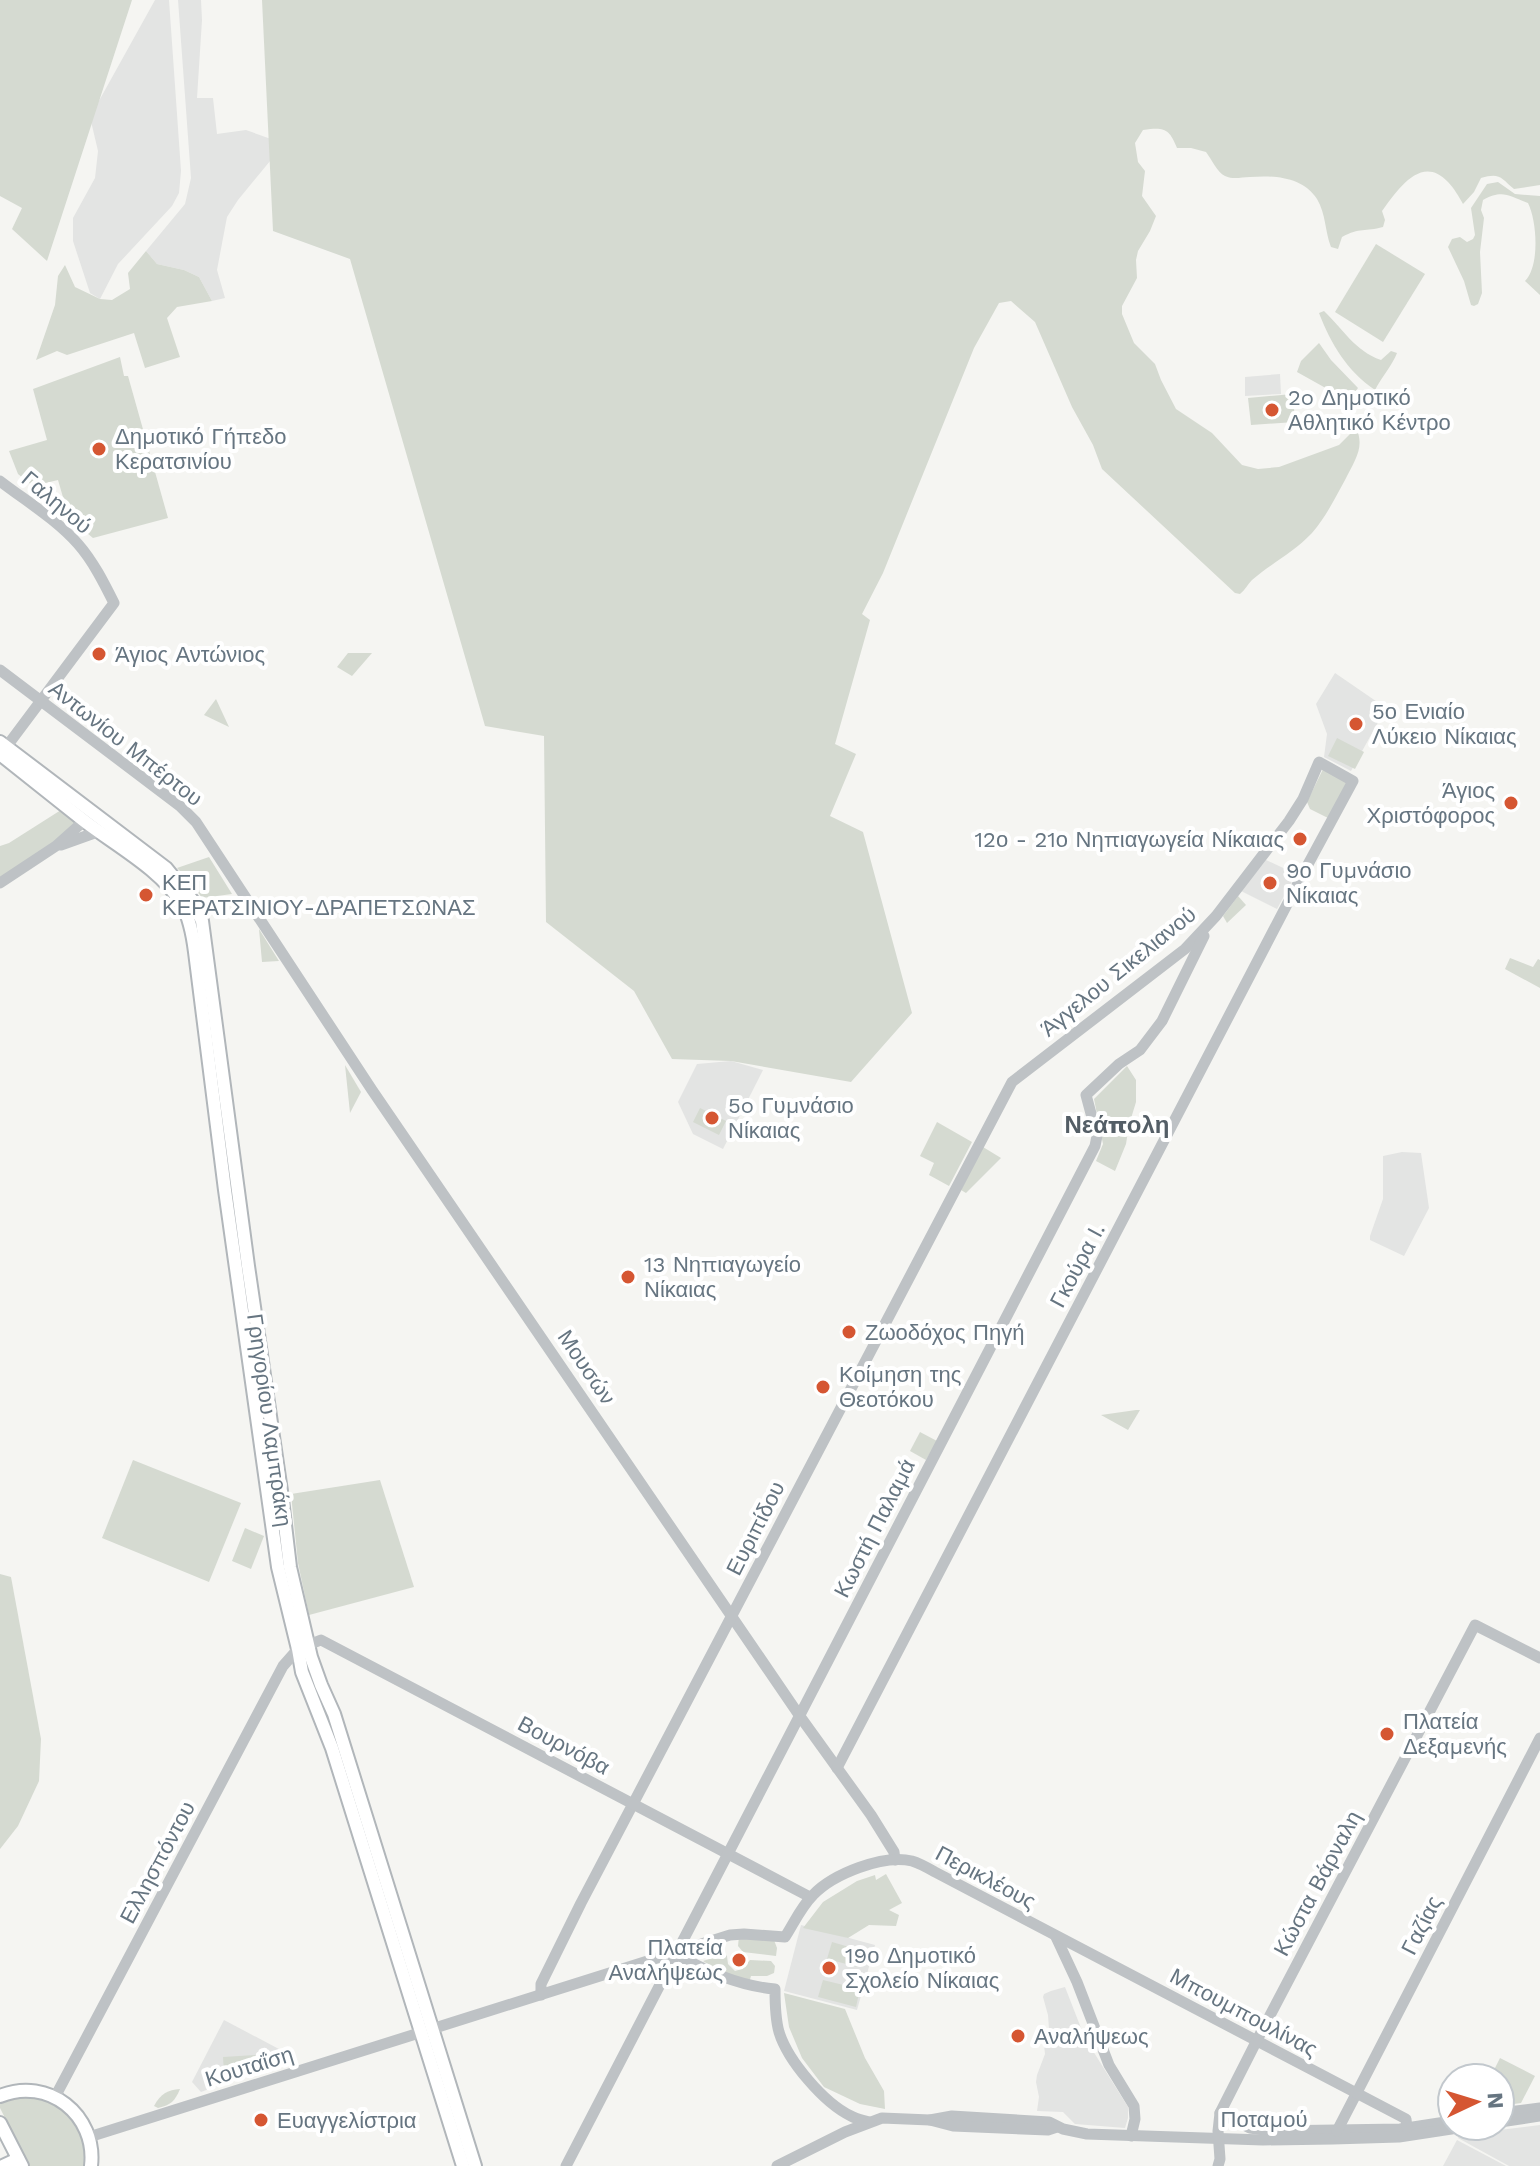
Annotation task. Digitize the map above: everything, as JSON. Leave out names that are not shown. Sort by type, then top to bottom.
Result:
[{"type":"main road","name":"Γρηγορίου Λαμπράκη","points":[[2,749],[84,821],[168,885],[189,920],[278,1567],[304,1647],[334,1714],[427,2031],[463,2166]]},
{"type":"main road","name":"Γρηγορίου Λαμπράκη","points":[[2,749],[166,868],[192,900],[202,921],[290,1567],[304,1647]]},
{"type":"main road","name":"Γρηγορίου Λαμπράκη","points":[[427,2031],[475,2166]]},
{"type":"main road","points":[[0,2096],[24,2090],[55,2097],[77,2115],[89,2137],[91,2166]]},
{"type":"main road","points":[[0,2123],[20,2162],[3,2166]]},
{"type":"street","name":"Γαληνού","points":[[0,481],[68,534],[87,555],[114,603],[40,702]]},
{"type":"street","name":"Αντωνίου Μπέρτου","points":[[0,670],[180,806],[196,822],[245,896]]},
{"type":"street","points":[[2,749],[40,702]]},
{"type":"street","name":"Άγγελου Σικελιανού","points":[[1012,1082],[1185,949],[1210,924],[1299,806],[1319,762],[1353,781]]},
{"type":"street","name":"Γκούρα Ι.","points":[[837,1768],[1353,781]]},
{"type":"street","points":[[0,883],[56,846],[84,821]]},
{"type":"street","points":[[56,846],[100,831]]},
{"type":"street","name":"Μουσών","points":[[245,896],[372,1090],[894,1852],[895,1860]]},
{"type":"street","name":"Κωστή Παλαμά","points":[[566,2166],[1095,1146],[1097,1136],[1086,1095],[1123,1060],[1140,1050],[1162,1021],[1210,924]]},
{"type":"street","name":"Ευριπίδου","points":[[541,1995],[541,1984],[633,1804],[1012,1082]]},
{"type":"street","name":"Κώστα Βάρναλη","points":[[1219,2162],[1220,2113],[1475,1625],[1540,1658]]},
{"type":"street","name":"Βουρνόβα","points":[[304,1647],[321,1640],[328,1643],[810,1897]]},
{"type":"street","name":"Ελλησπόντου","points":[[55,2097],[283,1666],[304,1647]]},
{"type":"street","name":"Γαζίας","points":[[1337,2131],[1540,1738]]},
{"type":"street","points":[[810,1897],[838,1876],[895,1860]]},
{"type":"street","name":"Περικλέους","points":[[895,1860],[912,1861],[935,1872],[1055,1937]]},
{"type":"street","name":"Κουταΐση","points":[[89,2137],[730,1935],[785,1937],[810,1897]]},
{"type":"street","points":[[1055,1937],[1077,1982],[1109,2065],[1134,2106],[1131,2136]]},
{"type":"street","name":"Μπουμπουλίνας","points":[[1055,1937],[1356,2094],[1406,2124]]},
{"type":"street","points":[[676,1954],[732,1981],[775,1989],[778,2030],[798,2069],[816,2090],[849,2116],[869,2122]]},
{"type":"street","points":[[1516,2111],[1540,2108]]},
{"type":"street","name":"Ποταμού","points":[[1220,2113],[1256,2130],[1337,2131],[1436,2122]]},
{"type":"street","points":[[1516,2120],[1540,2116]]},
{"type":"street","name":"Ποταμού","points":[[869,2122],[889,2117],[930,2120],[953,2126],[1048,2130],[1057,2127],[1087,2134],[1263,2140],[1399,2137],[1436,2131]]},
{"type":"street","points":[[777,2166],[869,2122]]},
{"type":"shaded area","points":[[0,0],[132,0],[47,261],[12,229],[22,208],[0,196]]},
{"type":"shaded area","points":[[155,0],[169,0],[181,171],[179,193],[172,206],[118,264],[100,299],[90,293],[73,241],[73,218],[95,178],[98,151],[90,117]]},
{"type":"shaded area","points":[[178,0],[201,0],[197,98],[213,98],[217,134],[246,130],[271,139],[275,155],[227,217],[217,270],[225,298],[212,301],[199,277],[157,264],[146,251],[185,204],[191,178]]},
{"type":"shaded area","points":[[262,0],[1540,0],[1540,185],[1514,189],[1500,177],[1487,176],[1481,178],[1463,204],[1450,184],[1438,174],[1428,171],[1419,173],[1402,185],[1382,211],[1385,220],[1383,227],[1348,234],[1342,237],[1338,249],[1331,247],[1317,199],[1304,186],[1278,177],[1225,176],[1206,152],[1177,148],[1165,130],[1143,130],[1135,143],[1138,162],[1145,171],[1142,196],[1156,216],[1138,251],[1137,278],[1122,306],[1122,314],[1134,343],[1155,364],[1176,409],[1212,433],[1242,465],[1258,469],[1279,467],[1339,445],[1350,434],[1353,422],[1360,445],[1353,465],[1312,533],[1252,580],[1240,594],[1235,593],[1102,469],[1035,322],[1011,301],[999,303],[974,348],[883,573],[862,614],[870,620],[835,744],[856,754],[830,816],[863,832],[912,1013],[851,1082],[731,1061],[672,1059],[634,991],[546,922],[544,736],[485,726],[350,259],[273,231]]},
{"type":"shaded area","points":[[1498,182],[1515,194],[1540,196],[1540,295],[1525,281],[1533,265],[1536,243],[1528,203],[1506,195],[1496,195],[1483,200],[1481,210],[1484,218],[1480,252],[1482,293],[1474,306],[1448,247],[1452,239],[1460,237],[1467,242],[1473,239],[1471,208],[1487,184]]},
{"type":"shaded area","points":[[1376,244],[1425,274],[1383,342],[1335,312]]},
{"type":"shaded area","points":[[146,251],[157,264],[199,277],[212,301],[177,307],[167,318],[180,357],[145,368],[134,333],[67,355],[57,351],[36,360],[55,305],[58,276],[65,265],[75,287],[100,299],[112,300],[130,289],[128,273]]},
{"type":"shaded area","points":[[1324,311],[1372,356],[1381,360],[1391,351],[1397,353],[1375,390],[1341,356],[1319,313]]},
{"type":"shaded area","points":[[1319,343],[1358,388],[1349,400],[1342,397],[1340,390],[1331,391],[1297,372],[1301,361]]},
{"type":"shaded area","name":"Δημοτικό Γήπεδο Κερατσινίου","points":[[120,357],[168,518],[93,538],[69,518],[58,480],[33,486],[18,474],[9,451],[47,440],[33,389]]},
{"type":"shaded area","points":[[1280,374],[1281,394],[1245,396],[1245,377]]},
{"type":"shaded area","name":"2o Δημοτικό Αθλητικό Κέντρο","points":[[1293,394],[1295,422],[1251,425],[1248,398]]},
{"type":"shaded area","points":[[348,653],[372,653],[352,676],[337,667]]},
{"type":"shaded area","points":[[1335,673],[1386,708],[1351,771],[1324,757],[1327,734],[1316,704]]},
{"type":"shaded area","points":[[216,699],[229,727],[204,715]]},
{"type":"shaded area","points":[[1337,738],[1364,752],[1355,769],[1328,756]]},
{"type":"shaded area","points":[[1325,765],[1350,780],[1330,819],[1310,809],[1307,802]]},
{"type":"shaded area","points":[[61,810],[78,824],[0,878],[0,846]]},
{"type":"shaded area","points":[[209,857],[232,894],[202,898],[177,868]]},
{"type":"shaded area","name":"9ο Γυμνάσιο Νίκαιας","points":[[1266,860],[1296,874],[1277,909],[1241,891]]},
{"type":"shaded area","points":[[1238,896],[1246,905],[1227,923],[1223,916]]},
{"type":"shaded area","points":[[259,929],[279,961],[262,962]]},
{"type":"shaded area","points":[[1510,958],[1533,967],[1540,960],[1540,988],[1505,969]]},
{"type":"shaded area","name":"5o Γυμνάσιο Νίκαιας","points":[[731,1061],[763,1070],[723,1149],[693,1134],[678,1102],[697,1064]]},
{"type":"shaded area","points":[[345,1065],[361,1092],[350,1113]]},
{"type":"shaded area","points":[[1127,1066],[1136,1080],[1136,1102],[1126,1144],[1115,1171],[1096,1161],[1103,1144],[1094,1099]]},
{"type":"shaded area","points":[[700,1108],[726,1121],[719,1135],[693,1122]]},
{"type":"shaded area","points":[[937,1122],[972,1142],[949,1186],[929,1175],[934,1163],[920,1156]]},
{"type":"shaded area","points":[[983,1147],[1001,1158],[966,1193],[961,1190]]},
{"type":"shaded area","points":[[1402,1152],[1421,1153],[1429,1208],[1404,1256],[1370,1240],[1383,1199],[1383,1156]]},
{"type":"shaded area","points":[[1140,1410],[1128,1430],[1101,1415]]},
{"type":"shaded area","points":[[920,1432],[937,1441],[926,1460],[910,1451]]},
{"type":"shaded area","points":[[133,1460],[241,1503],[209,1582],[102,1538]]},
{"type":"shaded area","points":[[380,1480],[414,1587],[309,1615],[298,1563],[291,1494]]},
{"type":"shaded area","points":[[245,1528],[264,1536],[251,1569],[232,1561]]},
{"type":"shaded area","points":[[0,1574],[11,1577],[41,1739],[39,1781],[18,1826],[0,1849]]},
{"type":"shaded area","points":[[886,1874],[902,1903],[889,1910],[899,1915],[896,1926],[869,1925],[848,1938],[803,1928],[823,1902],[857,1881],[875,1875],[876,1880]]},
{"type":"shaded area","name":"19ο Δημοτικό Σχολείο Νίκαιας","points":[[801,1925],[875,1945],[857,2010],[784,1991]]},
{"type":"shaded area","points":[[739,1936],[774,1940],[776,1956],[743,1952],[738,1946]]},
{"type":"shaded area","points":[[832,1942],[863,1951],[858,1967],[827,1959]]},
{"type":"shaded area","points":[[725,1954],[728,1964],[735,1971],[742,1969],[750,1960],[771,1961],[775,1966],[774,1973],[751,1976],[749,1983],[732,1979],[703,1961]]},
{"type":"shaded area","points":[[823,1980],[860,1989],[856,2007],[818,1997]]},
{"type":"shaded area","points":[[1065,1987],[1093,2051],[1128,2107],[1125,2128],[1075,2124],[1063,2112],[1037,2111],[1037,2075],[1045,2054],[1044,2045],[1049,2029],[1043,1997]]},
{"type":"shaded area","points":[[784,1993],[845,2009],[865,2058],[884,2091],[885,2109],[860,2104],[824,2087],[802,2058],[789,2027]]},
{"type":"shaded area","points":[[224,2020],[294,2057],[201,2092],[192,2082]]},
{"type":"shaded area","points":[[255,2055],[256,2069],[224,2072],[223,2057]]},
{"type":"shaded area","points":[[1516,2066],[1535,2076],[1521,2103],[1516,2104]]},
{"type":"shaded area","points":[[180,2089],[169,2104],[158,2108],[154,2106],[165,2093]]},
{"type":"shaded area","points":[[16,2095],[42,2096],[53,2100],[70,2114],[84,2144],[84,2166],[29,2166],[0,2108],[0,2102]]},
{"type":"shaded area","points":[[1540,2125],[1540,2166],[1509,2166],[1465,2142],[1516,2142],[1516,2128]]},
{"type":"shaded area","points":[[1456,2142],[1461,2142],[1506,2166],[1443,2166]]},
{"type":"place","name":"2o Δημοτικό Αθλητικό Κέντρο","points":[[1272,410]]},
{"type":"place","name":"Δημοτικό Γήπεδο Κερατσινίου","points":[[99,449]]},
{"type":"place","name":"Άγιος Αντώνιος","points":[[99,654]]},
{"type":"place","name":"5ο Ενιαίο Λύκειο Νίκαιας","points":[[1356,724]]},
{"type":"place","name":"Άγιος Χριστόφορος","points":[[1511,803]]},
{"type":"place","name":"12ο - 21ο Νηπιαγωγεία Νίκαιας","points":[[1300,839]]},
{"type":"place","name":"9ο Γυμνάσιο Νίκαιας","points":[[1270,883]]},
{"type":"place","name":"ΚΕΠ ΚΕΡΑΤΣΙΝΙΟΥ-ΔΡΑΠΕΤΣΩΝΑΣ","points":[[146,895]]},
{"type":"place","name":"5o Γυμνάσιο Νίκαιας","points":[[712,1118]]},
{"type":"place","name":"13 Νηπιαγωγείο Νίκαιας","points":[[628,1277]]},
{"type":"place","name":"Ζωοδόχος Πηγή","points":[[849,1332]]},
{"type":"place","name":"Κοίμηση της Θεοτόκου","points":[[823,1387]]},
{"type":"place","name":"Πλατεία Δεξαμενής","points":[[1387,1734]]},
{"type":"place","name":"Πλατεία Αναλήψεως","points":[[739,1960]]},
{"type":"place","name":"19ο Δημοτικό Σχολείο Νίκαιας","points":[[829,1968]]},
{"type":"place","name":"Αναλήψεως","points":[[1018,2036]]},
{"type":"place","name":"Ευαγγελίστρια","points":[[261,2120]]},
{"type":"district","name":"Νεάπολη","points":[[1117,1125]]}]
